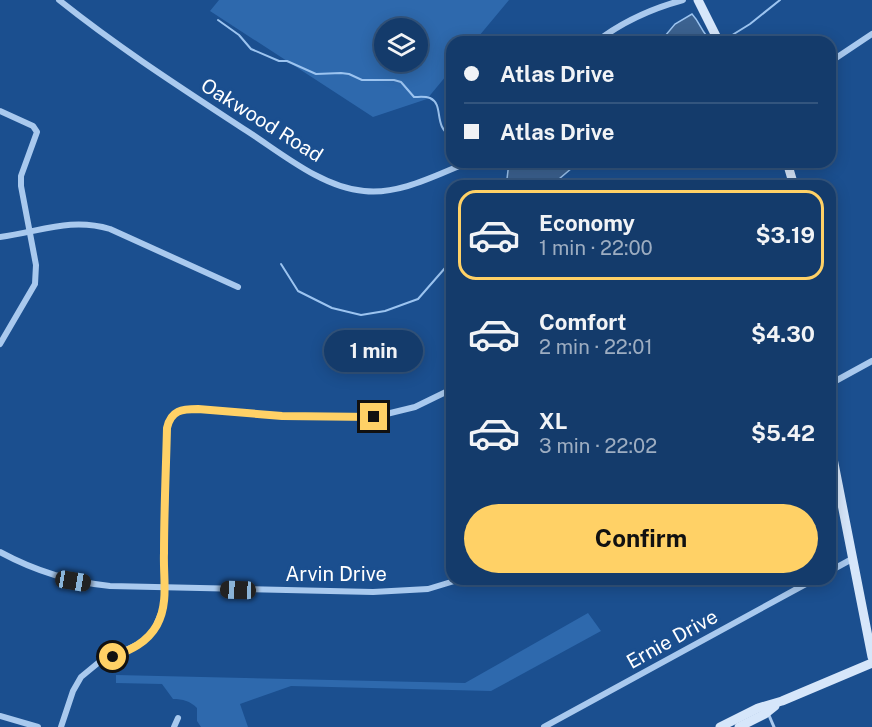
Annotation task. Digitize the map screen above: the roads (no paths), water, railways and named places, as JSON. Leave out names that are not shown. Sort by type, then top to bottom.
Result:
[{"type":"street","name":"Oakwood Road","points":[[59,0],[114,43],[204,103],[303,167],[343,187],[366,192],[387,191],[408,186],[454,168]]},
{"type":"street","points":[[604,36],[642,13],[683,0]]},
{"type":"street","points":[[698,0],[716,36]]},
{"type":"street","points":[[836,58],[872,34]]},
{"type":"street","points":[[0,111],[33,126],[37,132],[21,176],[22,198],[36,265],[35,284],[0,344]]},
{"type":"street","points":[[0,237],[69,224],[97,225],[238,287]]},
{"type":"street","points":[[836,381],[872,362]]},
{"type":"street","points":[[61,727],[73,691],[81,677],[98,663],[138,646],[154,630],[162,611],[167,428],[174,413],[187,409],[198,409],[282,416],[374,417],[416,407],[446,392]]},
{"type":"street","points":[[836,475],[872,657]]},
{"type":"street","name":"Arvin Drive","points":[[0,552],[41,571],[73,581],[110,586],[409,591],[446,584]]},
{"type":"street","points":[[836,568],[852,559]]},
{"type":"street","name":"Ernie Drive","points":[[544,727],[804,585]]},
{"type":"street","points":[[720,727],[758,708],[782,701],[872,663]]},
{"type":"street","points":[[739,727],[768,712],[782,701]]},
{"type":"street","points":[[0,716],[38,727]]},
{"type":"street","points":[[174,727],[178,718]]},
{"type":"lane","points":[[768,712],[774,727]]},
{"type":"waterway","points":[[731,36],[780,0]]},
{"type":"waterway","points":[[218,20],[239,35],[251,49],[316,74],[341,73],[362,80],[401,82],[414,97],[428,97],[434,101],[440,122],[446,132]]},
{"type":"waterway","points":[[281,264],[298,291],[332,308],[361,315],[385,311],[418,299],[446,267]]}]
